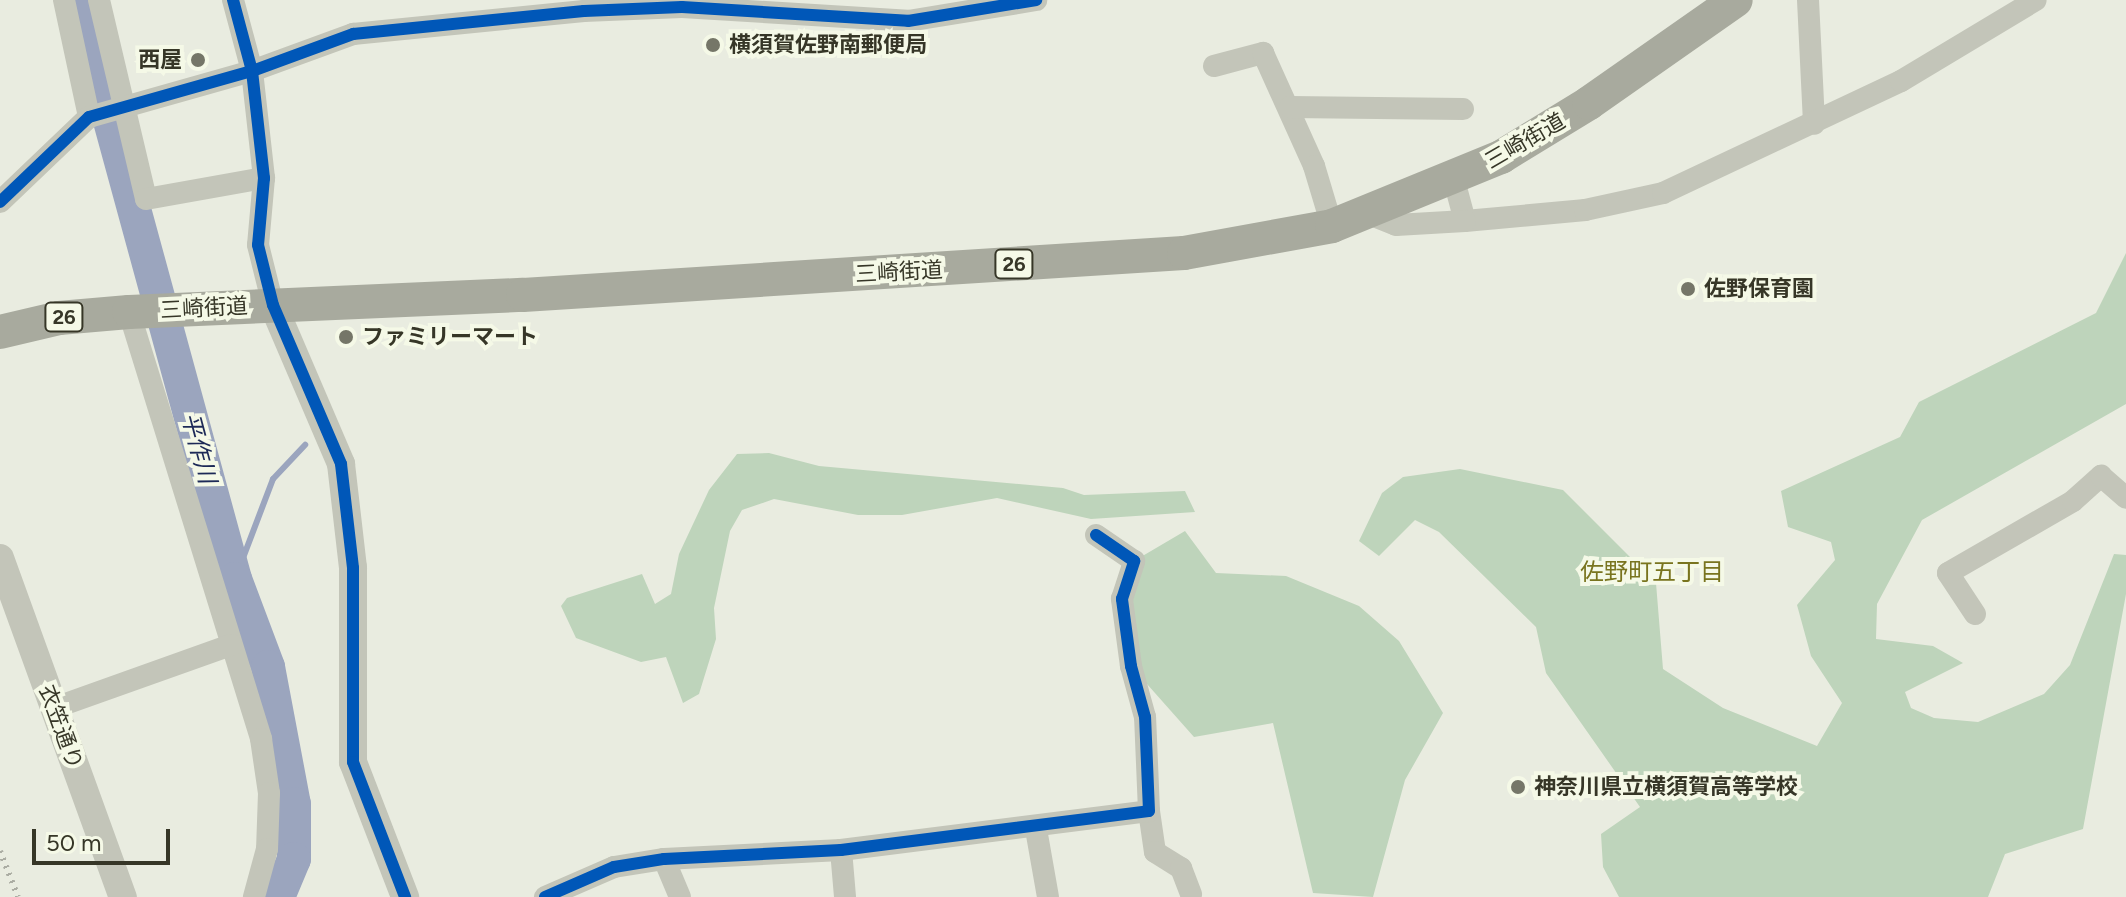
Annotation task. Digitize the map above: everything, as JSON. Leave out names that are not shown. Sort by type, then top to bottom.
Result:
[{"type":"main road","name":"三崎街道","points":[[0,332],[59,318],[129,312],[523,295],[1184,253],[1332,226],[1454,180],[1589,103],[1736,0]]},
{"type":"street","points":[[64,0],[90,117]]},
{"type":"street","points":[[99,0],[146,199],[264,178]]},
{"type":"street","points":[[233,0],[252,71],[264,178],[258,245],[273,305],[341,464],[353,568],[353,762],[405,897]]},
{"type":"street","points":[[0,202],[90,117],[124,111],[252,71],[353,34],[569,12],[682,7],[908,21],[1036,0]]},
{"type":"street","points":[[1808,0],[1814,124]]},
{"type":"street","points":[[1369,214],[1396,225],[1465,221],[1585,210],[1663,193],[1901,81],[2036,0]]},
{"type":"street","points":[[1214,66],[1263,53],[1290,107],[1332,226]]},
{"type":"street","points":[[1290,107],[1463,109]]},
{"type":"street","points":[[1454,180],[1465,221]]},
{"type":"street","points":[[129,312],[261,739],[269,793],[267,849],[254,897]]},
{"type":"street","points":[[1975,614],[1948,573],[2073,501],[2101,476],[2126,498]]},
{"type":"street","points":[[1096,535],[1134,561],[1122,599],[1131,666],[1145,717],[1149,811],[1155,852],[1181,868],[1191,894]]},
{"type":"street","name":"衣笠通り","points":[[0,558],[123,897]]},
{"type":"street","points":[[54,708],[231,645]]},
{"type":"street","points":[[552,895],[614,867],[664,859],[841,850],[1036,829],[1149,811]]},
{"type":"street","points":[[1036,829],[1048,897]]},
{"type":"street","points":[[841,850],[845,897]]},
{"type":"street","points":[[664,859],[680,897]]},
{"type":"green space","points":[[2126,253],[2126,404],[1922,520],[1877,604],[1876,639],[1933,646],[1963,663],[1905,692],[1911,708],[1934,718],[1978,722],[2044,694],[2070,665],[2114,554],[2126,555],[2126,594],[2083,829],[2005,854],[1988,897],[1619,897],[1603,867],[1601,834],[1640,807],[1546,673],[1536,627],[1439,532],[1415,520],[1379,556],[1359,541],[1382,493],[1403,477],[1460,469],[1563,490],[1656,583],[1663,669],[1723,708],[1817,746],[1842,703],[1811,656],[1797,605],[1835,560],[1831,542],[1788,527],[1781,491],[1900,437],[1919,402],[2096,313]]},
{"type":"green space","points":[[769,453],[819,466],[1063,488],[1084,495],[1185,491],[1195,512],[1091,519],[997,498],[902,515],[858,515],[774,499],[742,510],[730,531],[714,608],[716,639],[699,694],[683,703],[666,657],[641,662],[576,638],[561,606],[567,598],[642,574],[655,604],[671,594],[679,554],[709,490],[737,454]]},
{"type":"green space","points":[[1185,531],[1216,573],[1286,576],[1359,606],[1399,641],[1443,713],[1405,780],[1373,897],[1313,893],[1273,723],[1194,737],[1131,666],[1134,561]]},
{"type":"waterway","name":"平作川","points":[[77,0],[235,579],[268,667],[294,804],[294,859],[278,897]]},
{"type":"waterway","points":[[235,579],[273,479],[305,445]]},
{"type":"railway","points":[[0,851],[18,897]]},
{"type":"cycle path","points":[[233,0],[252,71],[264,178],[258,245],[273,305],[341,464],[353,568],[353,762],[405,897]]},
{"type":"cycle path","points":[[0,202],[89,117],[252,71],[353,34],[584,11],[682,7],[908,21],[1036,0]]},
{"type":"cycle path","points":[[545,897],[614,867],[664,859],[841,850],[1149,811],[1145,717],[1131,666],[1122,599],[1134,561],[1096,535]]},
{"type":"place","name":"横須賀佐野南郵便局","points":[[713,45]]},
{"type":"place","name":"西屋","points":[[198,60]]},
{"type":"place","name":"佐野保育園","points":[[1688,289]]},
{"type":"place","name":"ファミリーマート","points":[[346,337]]},
{"type":"place","name":"神奈川県立横須賀高等学校","points":[[1518,787]]},
{"type":"district","name":"佐野町五丁目","points":[[1652,572]]}]
